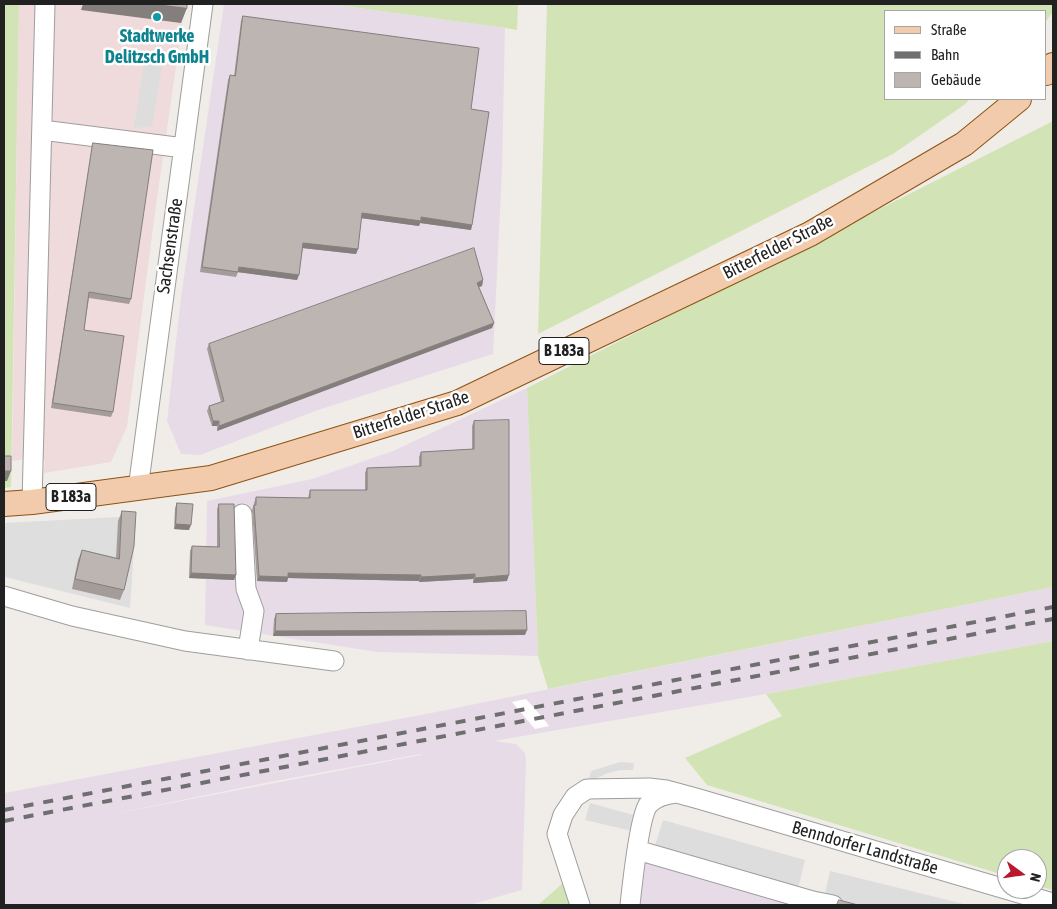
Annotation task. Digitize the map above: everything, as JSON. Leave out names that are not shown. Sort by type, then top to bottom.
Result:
[{"type":"main road","name":"Bitterfelder Straße","points":[[4,504],[138,489],[211,478],[457,403],[810,234],[964,144],[1018,100]]},
{"type":"street","points":[[32,502],[45,4]]},
{"type":"street","name":"Sachsenstraße","points":[[138,489],[203,4]]},
{"type":"street","points":[[42,130],[184,148]]},
{"type":"street","points":[[242,514],[246,589],[254,611],[248,650]]},
{"type":"street","points":[[4,596],[72,616],[185,641],[334,661]]},
{"type":"street","name":"Benndorfer Landstraße","points":[[580,905],[557,834],[563,815],[575,797],[587,789],[649,788],[677,793],[997,893]]},
{"type":"street","points":[[630,905],[644,814],[649,805],[666,794],[677,793]]},
{"type":"street","points":[[637,850],[813,902],[833,905]]},
{"type":"street","name":"Benndorfer Landstraße","points":[[1017,899],[1053,903]]},
{"type":"shaded area","points":[[19,4],[185,4],[127,427],[111,462],[44,473],[45,461],[33,458],[12,461]]},
{"type":"shaded area","points":[[224,4],[330,4],[505,28],[502,171],[493,354],[318,410],[200,455],[181,454],[167,421],[181,297]]},
{"type":"shaded area","points":[[145,57],[163,60],[152,126],[134,128]]},
{"type":"shaded area","points":[[527,388],[538,656],[377,652],[205,625],[207,501],[312,479],[393,451]]},
{"type":"shaded area","points":[[136,516],[130,608],[5,577],[4,523]]},
{"type":"shaded area","points":[[1053,587],[1053,641],[766,694],[494,741],[516,744],[525,753],[522,890],[469,905],[4,905],[4,793],[426,714]],"holes":[[[421,755],[108,815],[270,782]]]},
{"type":"shaded area","points":[[620,762],[634,763],[633,770],[620,770],[608,773],[588,782],[591,771]]},
{"type":"shaded area","points":[[590,803],[637,816],[632,831],[585,820]]},
{"type":"shaded area","points":[[663,820],[805,860],[796,897],[652,855]]},
{"type":"shaded area","points":[[637,850],[829,905],[630,905]]},
{"type":"shaded area","points":[[830,871],[968,905],[833,905],[823,903]]},
{"type":"green space","points":[[4,4],[19,4],[11,487],[4,488]]},
{"type":"green space","points":[[330,4],[518,4],[517,30],[505,28]]},
{"type":"green space","points":[[547,4],[1053,4],[1053,12],[1047,20],[1047,10],[884,10],[884,100],[969,100],[964,105],[893,154],[538,334]]},
{"type":"green space","points":[[1053,121],[1053,587],[548,689],[538,656],[527,388]]},
{"type":"green space","points":[[1053,641],[1053,890],[1047,888],[1047,849],[997,849],[997,873],[707,785],[685,758],[782,716],[766,694]]},
{"type":"green space","points":[[572,875],[580,905],[538,905]]},
{"type":"pier","points":[[526,699],[549,726],[535,729],[512,702]]},
{"type":"building","points":[[153,4],[187,4],[187,8]]},
{"type":"building","points":[[243,16],[479,48],[471,109],[489,112],[472,225],[421,217],[421,221],[362,213],[358,249],[303,243],[299,275],[239,267],[238,272],[202,267],[230,75],[235,76]]},
{"type":"building","points":[[93,143],[153,150],[131,299],[89,292],[84,330],[124,336],[113,412],[53,403]]},
{"type":"building","points":[[474,248],[483,280],[477,283],[494,323],[219,426],[219,421],[213,421],[209,406],[224,401],[209,344]]},
{"type":"building","points":[[509,420],[509,575],[475,578],[475,574],[421,577],[421,575],[288,573],[288,577],[259,576],[254,505],[256,505],[256,497],[310,498],[310,490],[367,490],[367,468],[421,466],[421,452],[474,449],[474,421]]},
{"type":"building","points":[[4,456],[11,456],[11,471],[4,471]]},
{"type":"building","points":[[177,503],[193,504],[191,525],[176,524]]},
{"type":"building","points":[[219,504],[234,504],[236,575],[191,573],[192,546],[219,547]]},
{"type":"building","points":[[122,511],[136,512],[134,546],[124,590],[75,579],[82,550],[119,559]]},
{"type":"building","points":[[526,611],[527,630],[275,631],[276,614]]},
{"type":"building","points":[[839,900],[858,905],[837,905]]},
{"type":"railway","points":[[4,810],[1053,607]]},
{"type":"railway","points":[[4,821],[1053,619]]},
{"type":"place","name":"Stadtwerke Delitzsch GmbH","points":[[157,17]]}]
